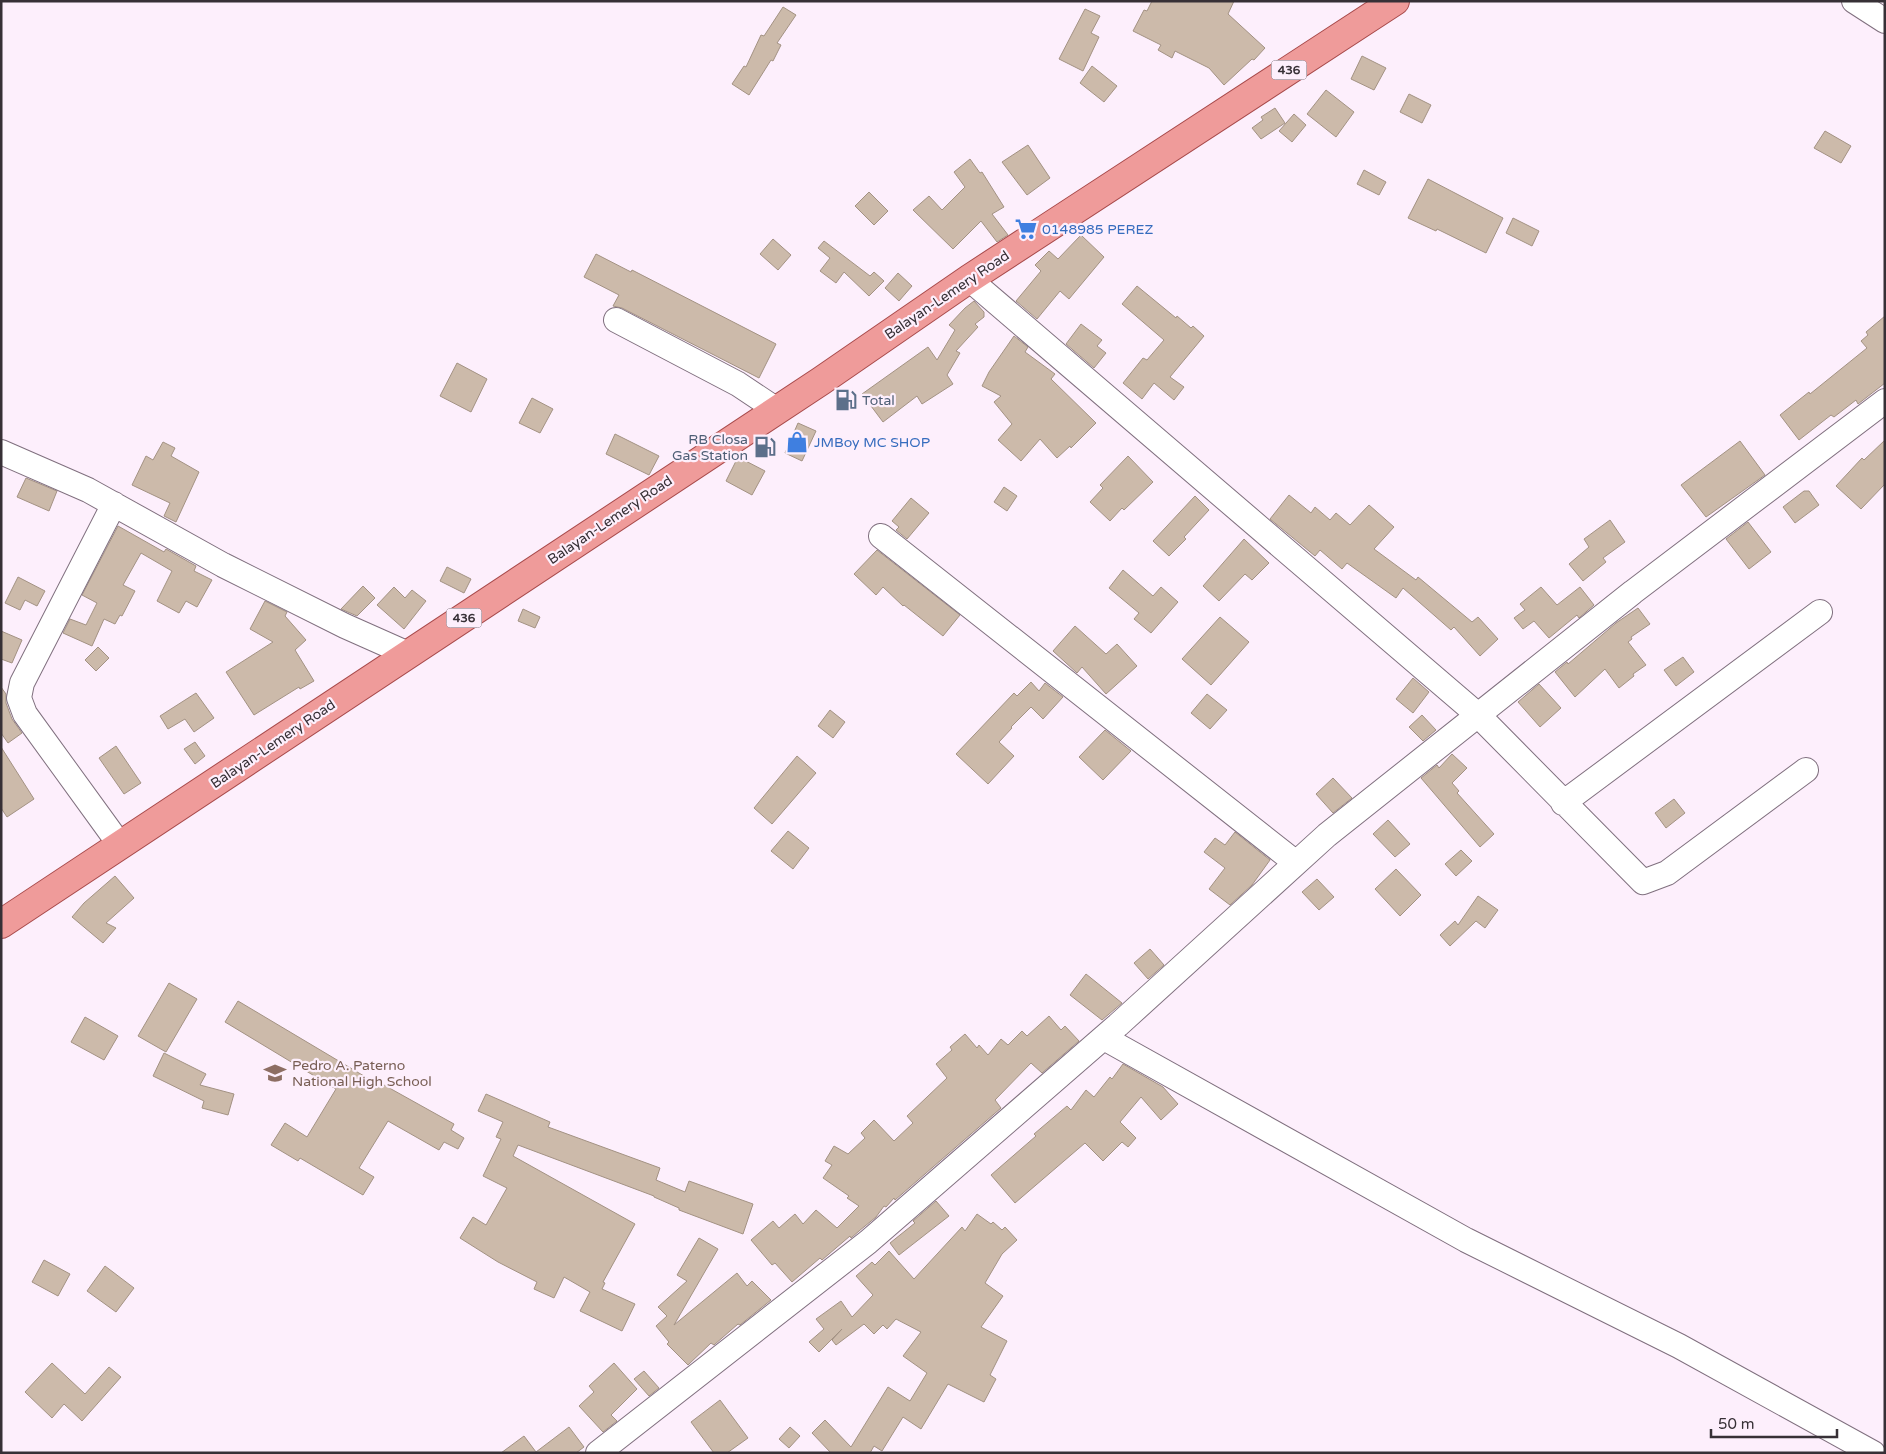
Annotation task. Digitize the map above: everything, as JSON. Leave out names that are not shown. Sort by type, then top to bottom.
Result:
[{"type":"main road","name":"Balayan-Lemery Road","points":[[1,924],[777,410],[969,279],[1395,1]]},
{"type":"street","points":[[1854,1],[1885,21]]},
{"type":"street","points":[[969,279],[1478,715],[1643,882],[1667,873],[1806,770]]},
{"type":"street","points":[[616,320],[738,384],[777,410]]},
{"type":"street","points":[[599,1452],[868,1242],[1104,1038],[1327,835],[1634,592],[1885,401]]},
{"type":"street","points":[[1,452],[88,490],[223,564],[346,626],[408,654]]},
{"type":"street","points":[[114,504],[22,683],[19,698],[25,714],[120,845]]},
{"type":"street","points":[[881,536],[1296,863]]},
{"type":"street","points":[[1563,803],[1820,612]]},
{"type":"street","points":[[1104,1038],[1466,1240],[1679,1346],[1873,1453]]},
{"type":"building","points":[[1152,1],[1234,1],[1228,14],[1265,48],[1254,60],[1252,59],[1224,85],[1209,68],[1175,51],[1172,58],[1158,50],[1161,45],[1133,31],[1144,10],[1147,11]]},
{"type":"building","points":[[783,7],[796,15],[777,43],[781,45],[773,61],[771,60],[749,95],[732,84],[744,66],[746,67],[761,35],[764,36]]},
{"type":"building","points":[[1085,9],[1100,16],[1091,33],[1099,37],[1083,71],[1059,59]]},
{"type":"building","points":[[1362,56],[1386,68],[1374,90],[1351,79]]},
{"type":"building","points":[[1092,66],[1117,86],[1104,102],[1080,83]]},
{"type":"building","points":[[1326,90],[1354,112],[1336,137],[1307,114]]},
{"type":"building","points":[[1409,94],[1431,105],[1422,123],[1400,112]]},
{"type":"building","points":[[1275,108],[1285,123],[1261,139],[1252,128],[1263,120],[1261,117]]},
{"type":"building","points":[[1294,114],[1306,125],[1292,142],[1279,131]]},
{"type":"building","points":[[1825,131],[1851,146],[1841,163],[1814,148]]},
{"type":"building","points":[[1028,145],[1050,178],[1027,195],[1002,162]]},
{"type":"building","points":[[970,159],[980,173],[982,172],[1004,207],[992,214],[1008,235],[997,242],[981,221],[953,249],[913,210],[929,196],[942,210],[965,187],[954,172]]},
{"type":"building","points":[[1364,170],[1386,182],[1379,195],[1357,184]]},
{"type":"building","points":[[1428,179],[1503,218],[1486,253],[1437,229],[1436,231],[1408,218]]},
{"type":"building","points":[[869,192],[888,211],[874,225],[855,206]]},
{"type":"building","points":[[1513,218],[1539,231],[1532,246],[1506,233]]},
{"type":"building","points":[[1081,235],[1104,257],[1069,299],[1060,291],[1037,319],[1016,301],[1041,271],[1035,265],[1049,251],[1058,259]]},
{"type":"building","points":[[773,239],[791,255],[778,270],[760,254]]},
{"type":"building","points":[[824,241],[870,276],[874,272],[884,281],[869,296],[844,272],[836,283],[820,271],[830,258],[818,248]]},
{"type":"building","points":[[596,254],[631,272],[632,270],[776,344],[759,378],[622,308],[613,306],[619,295],[584,277]]},
{"type":"building","points":[[898,273],[912,286],[899,301],[885,288]]},
{"type":"building","points":[[1137,286],[1176,318],[1177,316],[1191,328],[1193,326],[1204,336],[1170,377],[1184,387],[1174,400],[1154,383],[1142,399],[1123,383],[1143,358],[1147,360],[1164,340],[1122,304]]},
{"type":"building","points":[[974,301],[984,312],[984,317],[975,324],[978,327],[956,351],[960,353],[947,375],[953,384],[922,404],[917,396],[883,422],[862,394],[928,347],[937,360],[955,330],[949,325]]},
{"type":"building","points":[[1885,316],[1885,383],[1858,404],[1856,400],[1834,417],[1831,415],[1799,440],[1780,415],[1809,392],[1810,394],[1867,348],[1861,341],[1868,335],[1866,332]]},
{"type":"building","points":[[1081,324],[1102,340],[1097,346],[1106,353],[1094,368],[1066,344]]},
{"type":"building","points":[[1014,336],[1028,347],[1025,352],[1055,374],[1051,379],[1096,423],[1071,448],[1070,446],[1057,458],[1040,439],[1021,461],[998,440],[1012,424],[994,402],[1001,396],[982,386],[989,372]]},
{"type":"building","points":[[457,363],[487,379],[471,412],[440,396]]},
{"type":"building","points":[[532,398],[553,409],[540,433],[519,423]]},
{"type":"building","points":[[798,423],[816,431],[802,461],[785,453]]},
{"type":"building","points":[[615,434],[659,456],[649,475],[606,454]]},
{"type":"building","points":[[1885,440],[1885,484],[1861,509],[1836,486],[1862,458],[1864,460]]},
{"type":"building","points":[[1740,441],[1765,475],[1706,517],[1681,485]]},
{"type":"building","points":[[163,442],[175,448],[171,456],[199,472],[176,522],[164,516],[170,503],[132,485],[146,456],[153,460]]},
{"type":"building","points":[[1128,456],[1153,482],[1124,510],[1122,508],[1110,521],[1090,502],[1103,488],[1100,485]]},
{"type":"building","points":[[738,457],[765,471],[752,495],[726,481]]},
{"type":"building","points":[[26,478],[57,491],[49,511],[17,497]]},
{"type":"building","points":[[1004,487],[1017,496],[1007,511],[994,502]]},
{"type":"building","points":[[1804,491],[1809,491],[1819,505],[1795,523],[1783,507]]},
{"type":"building","points":[[1289,495],[1311,513],[1315,507],[1330,520],[1336,513],[1350,525],[1369,505],[1394,527],[1374,549],[1416,580],[1418,577],[1472,622],[1478,617],[1498,639],[1480,656],[1454,627],[1451,630],[1403,588],[1396,598],[1347,563],[1342,569],[1320,550],[1315,556],[1270,519]]},
{"type":"building","points":[[1195,496],[1209,510],[1184,537],[1186,539],[1169,556],[1153,541]]},
{"type":"building","points":[[911,498],[929,513],[907,539],[896,530],[899,527],[892,521]]},
{"type":"building","points":[[1610,520],[1625,542],[1603,558],[1606,562],[1583,581],[1569,564],[1589,547],[1584,539]]},
{"type":"building","points":[[1748,522],[1771,552],[1749,569],[1726,539]]},
{"type":"building","points":[[118,526],[164,552],[166,549],[196,566],[194,571],[212,580],[197,607],[186,601],[179,613],[157,601],[172,571],[141,553],[123,585],[135,591],[122,616],[120,615],[115,624],[104,619],[92,646],[63,633],[70,619],[86,625],[97,603],[82,595]]},
{"type":"building","points":[[1244,539],[1269,563],[1252,580],[1245,574],[1219,601],[1203,586]]},
{"type":"building","points":[[877,550],[960,615],[943,636],[903,606],[883,587],[876,595],[854,574]]},
{"type":"building","points":[[447,567],[471,579],[464,593],[440,581]]},
{"type":"building","points":[[1123,570],[1153,596],[1161,587],[1178,602],[1151,633],[1134,619],[1139,613],[1109,588]]},
{"type":"building","points":[[18,577],[45,591],[37,606],[25,600],[20,610],[5,603]]},
{"type":"building","points":[[363,586],[375,598],[357,616],[341,609]]},
{"type":"building","points":[[394,587],[405,598],[412,590],[426,601],[404,629],[377,605]]},
{"type":"building","points":[[1541,587],[1557,605],[1580,587],[1594,605],[1579,618],[1577,615],[1549,638],[1534,621],[1523,629],[1514,618],[1525,610],[1520,604]]},
{"type":"building","points":[[265,601],[287,612],[285,616],[306,640],[295,650],[314,681],[300,689],[299,687],[254,715],[226,672],[273,642],[250,629]]},
{"type":"building","points":[[1638,608],[1650,624],[1631,637],[1632,639],[1628,642],[1646,665],[1633,674],[1634,676],[1619,688],[1605,669],[1575,697],[1555,672],[1567,662],[1568,664],[1616,623]]},
{"type":"building","points":[[523,609],[540,617],[535,628],[518,621]]},
{"type":"building","points":[[1220,617],[1249,642],[1211,685],[1182,659]]},
{"type":"building","points":[[1075,626],[1106,654],[1117,644],[1137,666],[1106,694],[1082,667],[1077,673],[1053,651]]},
{"type":"building","points":[[1,631],[22,640],[12,663],[1,659]]},
{"type":"building","points":[[98,647],[109,658],[96,671],[85,660]]},
{"type":"building","points":[[1683,657],[1694,672],[1676,686],[1664,670]]},
{"type":"building","points":[[1413,678],[1429,692],[1413,713],[1396,699]]},
{"type":"building","points":[[1031,682],[1039,691],[1045,683],[1063,697],[1043,719],[1031,707],[1011,727],[999,742],[1014,756],[988,784],[956,754],[1014,693],[1017,696]]},
{"type":"building","points":[[1539,684],[1561,708],[1540,727],[1518,702]]},
{"type":"building","points":[[1,687],[6,694],[6,703],[12,719],[22,733],[8,743],[1,733]]},
{"type":"building","points":[[196,693],[214,718],[194,732],[185,719],[168,729],[160,716]]},
{"type":"building","points":[[1207,694],[1227,710],[1210,729],[1191,713]]},
{"type":"building","points":[[830,710],[845,722],[833,738],[818,726]]},
{"type":"building","points":[[1422,715],[1436,730],[1423,741],[1409,727]]},
{"type":"building","points":[[1105,730],[1131,751],[1103,780],[1079,757]]},
{"type":"building","points":[[195,742],[205,756],[195,764],[184,749]]},
{"type":"building","points":[[116,746],[141,783],[124,794],[99,758]]},
{"type":"building","points":[[1,747],[34,799],[7,817],[1,808]]},
{"type":"building","points":[[1452,754],[1467,768],[1452,783],[1459,791],[1457,793],[1494,834],[1480,847],[1421,778],[1437,765],[1439,768]]},
{"type":"building","points":[[797,756],[816,773],[772,824],[754,808]]},
{"type":"building","points":[[1333,778],[1352,798],[1333,813],[1316,794]]},
{"type":"building","points":[[1674,799],[1685,813],[1666,828],[1655,813]]},
{"type":"building","points":[[1388,820],[1410,844],[1395,857],[1373,834]]},
{"type":"building","points":[[788,831],[809,848],[793,869],[771,851]]},
{"type":"building","points":[[1235,832],[1270,860],[1252,885],[1230,905],[1209,889],[1225,868],[1204,852],[1215,838],[1225,845]]},
{"type":"building","points":[[1461,850],[1472,861],[1456,876],[1445,864]]},
{"type":"building","points":[[1396,869],[1421,895],[1400,916],[1375,889]]},
{"type":"building","points":[[115,876],[134,898],[106,923],[116,928],[103,943],[72,917],[84,903]]},
{"type":"building","points":[[1317,879],[1334,897],[1319,910],[1302,892]]},
{"type":"building","points":[[1478,896],[1498,910],[1485,928],[1476,921],[1450,946],[1440,935],[1455,921],[1458,925]]},
{"type":"building","points":[[1150,949],[1164,965],[1148,979],[1134,963]]},
{"type":"building","points":[[1086,974],[1122,1003],[1102,1020],[1070,995]]},
{"type":"building","points":[[169,983],[197,999],[166,1052],[138,1036]]},
{"type":"building","points":[[238,1001],[374,1082],[375,1080],[454,1124],[451,1130],[464,1138],[458,1149],[444,1142],[439,1150],[388,1121],[359,1168],[374,1177],[363,1195],[300,1158],[298,1161],[271,1145],[285,1123],[307,1137],[336,1089],[225,1022]]},
{"type":"building","points":[[1049,1016],[1061,1030],[1065,1026],[1079,1041],[1042,1073],[1031,1063],[995,1100],[1001,1108],[895,1200],[894,1198],[886,1207],[884,1206],[876,1217],[822,1260],[820,1258],[792,1282],[775,1263],[772,1265],[751,1240],[773,1221],[779,1228],[795,1214],[803,1224],[816,1210],[837,1228],[859,1206],[847,1198],[849,1196],[823,1178],[832,1165],[825,1161],[834,1146],[848,1154],[865,1138],[861,1133],[874,1120],[894,1141],[913,1123],[907,1116],[947,1078],[936,1064],[952,1050],[950,1047],[965,1034],[977,1048],[979,1045],[988,1055],[1001,1039],[1008,1045],[1022,1031],[1027,1036]]},
{"type":"building","points":[[85,1017],[118,1036],[104,1060],[71,1042]]},
{"type":"building","points":[[164,1053],[206,1074],[200,1085],[234,1094],[228,1115],[202,1108],[204,1101],[153,1076]]},
{"type":"building","points":[[1123,1064],[1163,1087],[1178,1104],[1161,1120],[1141,1097],[1120,1122],[1136,1138],[1128,1147],[1122,1142],[1103,1161],[1085,1143],[1015,1203],[991,1175],[1067,1106],[1071,1110],[1086,1090],[1094,1097],[1110,1077],[1112,1079]]},
{"type":"building","points":[[486,1094],[550,1122],[548,1127],[660,1168],[656,1180],[685,1192],[689,1181],[753,1204],[743,1234],[679,1210],[679,1208],[654,1196],[518,1145],[513,1156],[635,1224],[603,1282],[605,1283],[602,1289],[635,1304],[622,1331],[580,1311],[590,1292],[564,1277],[554,1298],[534,1289],[537,1282],[498,1262],[460,1238],[473,1217],[486,1225],[507,1188],[483,1176],[501,1139],[496,1137],[503,1122],[478,1111]]},
{"type":"building","points":[[936,1201],[949,1216],[899,1255],[890,1243],[915,1223],[913,1221]]},
{"type":"building","points":[[977,1214],[991,1224],[993,1222],[1002,1230],[1005,1227],[1017,1240],[1002,1254],[985,1283],[1003,1296],[981,1327],[1007,1341],[990,1375],[996,1379],[984,1402],[948,1384],[921,1429],[903,1417],[882,1451],[874,1446],[870,1453],[831,1453],[812,1433],[825,1420],[851,1447],[888,1387],[910,1401],[927,1373],[903,1356],[921,1332],[896,1319],[887,1329],[883,1325],[874,1334],[864,1324],[836,1345],[832,1340],[842,1329],[819,1352],[809,1342],[824,1329],[816,1319],[841,1301],[852,1317],[873,1295],[856,1276],[872,1262],[875,1265],[889,1251],[914,1279],[962,1227],[965,1231]]},
{"type":"building","points":[[699,1238],[718,1249],[674,1325],[737,1273],[747,1286],[752,1281],[771,1300],[740,1325],[738,1324],[714,1345],[711,1343],[688,1365],[667,1344],[669,1342],[656,1326],[667,1316],[658,1307],[687,1281],[677,1275]]},
{"type":"building","points":[[44,1260],[70,1274],[58,1296],[32,1282]]},
{"type":"building","points":[[105,1266],[134,1288],[116,1312],[87,1291]]},
{"type":"building","points":[[52,1363],[85,1394],[109,1367],[121,1377],[82,1421],[64,1404],[52,1418],[25,1392]]},
{"type":"building","points":[[614,1363],[637,1389],[611,1415],[617,1421],[603,1432],[579,1406],[594,1392],[589,1386]]},
{"type":"building","points":[[644,1371],[659,1388],[649,1396],[634,1379]]},
{"type":"building","points":[[720,1400],[748,1438],[727,1453],[714,1453],[691,1422]]},
{"type":"building","points":[[569,1427],[584,1447],[576,1453],[501,1453],[524,1436],[536,1452]]},
{"type":"building","points":[[790,1427],[800,1436],[789,1448],[779,1439]]},
{"type":"place","name":"0148985 PEREZ","points":[[1026,229]]},
{"type":"place","name":"Total","points":[[846,400]]},
{"type":"place","name":"JMBoy MC SHOP","points":[[797,442]]},
{"type":"place","name":"RB Closa Gas Station","points":[[765,447]]},
{"type":"place","name":"Pedro A. Paterno National High School","points":[[275,1073]]}]
